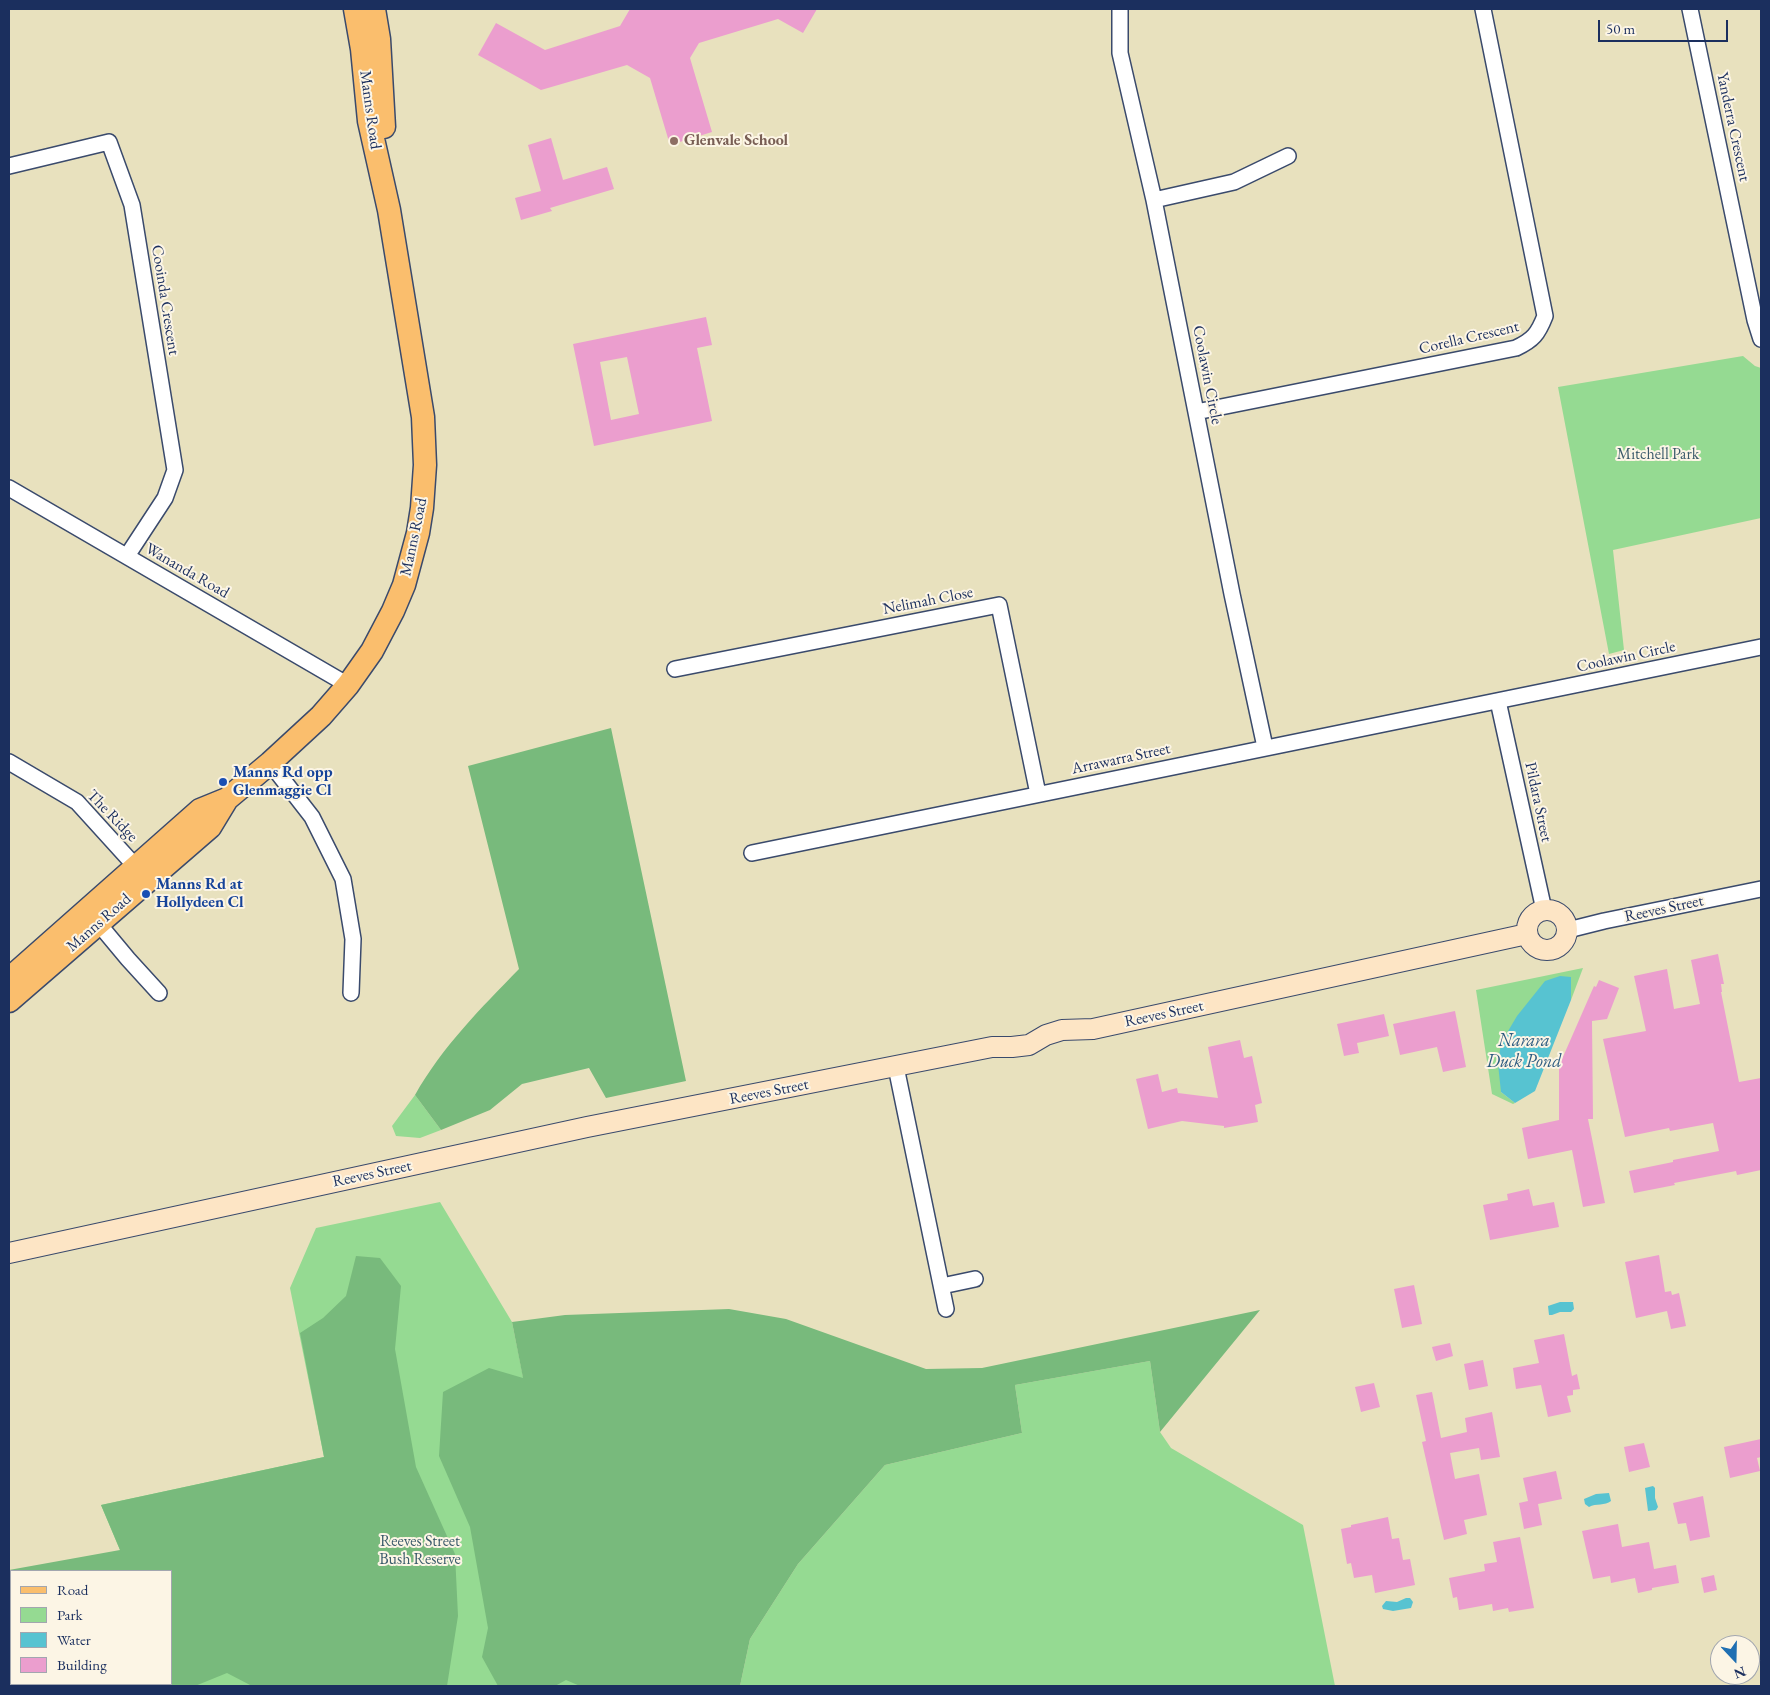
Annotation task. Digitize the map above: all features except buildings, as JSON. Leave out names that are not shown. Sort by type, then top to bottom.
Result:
[{"type":"main road","name":"Manns Road","points":[[9,1001],[93,917],[136,867],[200,810],[227,798],[270,763],[321,716],[348,686],[372,651],[404,585],[418,533],[424,487],[425,443],[423,417],[389,210],[369,121],[362,49],[355,9]]},
{"type":"main road","name":"Manns Road","points":[[374,9],[379,38],[389,210]]},
{"type":"main road","name":"Manns Road","points":[[9,979],[210,827],[227,798]]},
{"type":"street","name":"Coolawin Circle","points":[[1120,9],[1120,53],[1154,200],[1265,748]]},
{"type":"street","name":"Corella Crescent","points":[[1196,412],[1516,348],[1531,341],[1540,329],[1545,316],[1483,9]]},
{"type":"street","name":"Yanderra Crescent","points":[[1690,9],[1755,320],[1761,339]]},
{"type":"street","name":"Cooinda Crescent","points":[[9,166],[109,142],[132,205],[175,470],[165,498],[127,556]]},
{"type":"street","points":[[1154,200],[1234,182],[1288,156]]},
{"type":"street","name":"Wananda Road","points":[[9,488],[348,686]]},
{"type":"street","name":"Nelimah Close","points":[[675,669],[999,605],[1038,794]]},
{"type":"street","name":"Coolawin Circle","points":[[1498,701],[1761,647]]},
{"type":"street","name":"Arrawarra Street","points":[[752,853],[1498,701]]},
{"type":"street","name":"Pildara Street","points":[[1498,701],[1544,910]]},
{"type":"street","name":"The Ridge","points":[[9,762],[77,802],[136,867]]},
{"type":"street","points":[[270,763],[312,817],[343,879],[354,939],[351,993]]},
{"type":"street","name":"Reeves Street","points":[[1568,930],[1761,889]]},
{"type":"street","points":[[1544,910],[1551,910],[1563,917],[1568,930],[1563,942],[1553,950],[1546,951],[1534,945],[1529,940],[1527,934],[1529,921],[1538,912],[1544,910]]},
{"type":"street","points":[[93,917],[159,993]]},
{"type":"street","name":"Reeves Street","points":[[9,1253],[587,1127],[992,1047],[1029,1045],[1046,1035],[1062,1030],[1093,1029],[1527,934]]},
{"type":"street","points":[[896,1066],[946,1309]]},
{"type":"street","points":[[942,1286],[975,1279]]},
{"type":"green space","name":"Mitchell Park","points":[[1743,356],[1755,366],[1761,368],[1761,518],[1613,550],[1624,650],[1609,654],[1558,387]]},
{"type":"green space","points":[[611,728],[686,1081],[606,1098],[589,1068],[522,1084],[490,1110],[441,1130],[415,1095],[450,1044],[519,969],[468,766]]},
{"type":"green space","points":[[1583,968],[1571,1000],[1571,977],[1501,1092],[1515,1103],[1513,1104],[1492,1094],[1476,990]]},
{"type":"green space","points":[[415,1095],[441,1130],[420,1138],[396,1136],[392,1126]]},
{"type":"green space","name":"Reeves Street Bush Reserve","points":[[440,1202],[512,1322],[585,1686],[148,1686],[172,1685],[172,1570],[120,1550],[101,1505],[324,1457],[290,1288],[316,1228]]},
{"type":"green space","points":[[356,1256],[380,1258],[401,1286],[395,1349],[416,1467],[455,1554],[458,1616],[447,1686],[252,1686],[227,1673],[195,1686],[46,1685],[172,1685],[172,1570],[10,1570],[9,1678],[9,1570],[120,1550],[101,1505],[324,1457],[300,1333],[323,1318],[346,1296]]},
{"type":"green space","points":[[729,1309],[786,1319],[926,1369],[982,1368],[1260,1310],[1160,1432],[1150,1361],[1015,1385],[1022,1433],[885,1465],[798,1564],[750,1639],[740,1686],[580,1686],[566,1680],[555,1686],[498,1686],[482,1657],[488,1628],[470,1527],[439,1456],[443,1392],[489,1368],[523,1378],[512,1322],[565,1315]]},
{"type":"green space","points":[[1150,1361],[1160,1432],[1171,1448],[1303,1525],[1335,1686],[740,1686],[750,1639],[798,1564],[885,1465],[1022,1433],[1015,1385]]},
{"type":"water","name":"Narara Duck Pond","points":[[1560,976],[1571,977],[1571,1000],[1535,1091],[1515,1103],[1501,1092],[1498,1064],[1501,1043],[1517,1016],[1545,981]]},
{"type":"water","points":[[1560,1302],[1573,1302],[1574,1309],[1571,1312],[1549,1315],[1548,1306]]},
{"type":"water","points":[[1653,1486],[1658,1507],[1656,1510],[1648,1511],[1645,1488]]},
{"type":"water","points":[[1609,1493],[1611,1501],[1609,1503],[1589,1507],[1585,1504],[1584,1499],[1596,1494]]},
{"type":"water","points":[[1410,1598],[1413,1602],[1411,1608],[1393,1611],[1383,1609],[1382,1606],[1386,1601],[1397,1602]]},
{"type":"place","name":"Glenvale School","points":[[674,141]]},
{"type":"place","name":"Manns Rd opp Glenmaggie Cl","points":[[223,782]]},
{"type":"place","name":"Manns Rd at Hollydeen Cl","points":[[146,894]]}]
